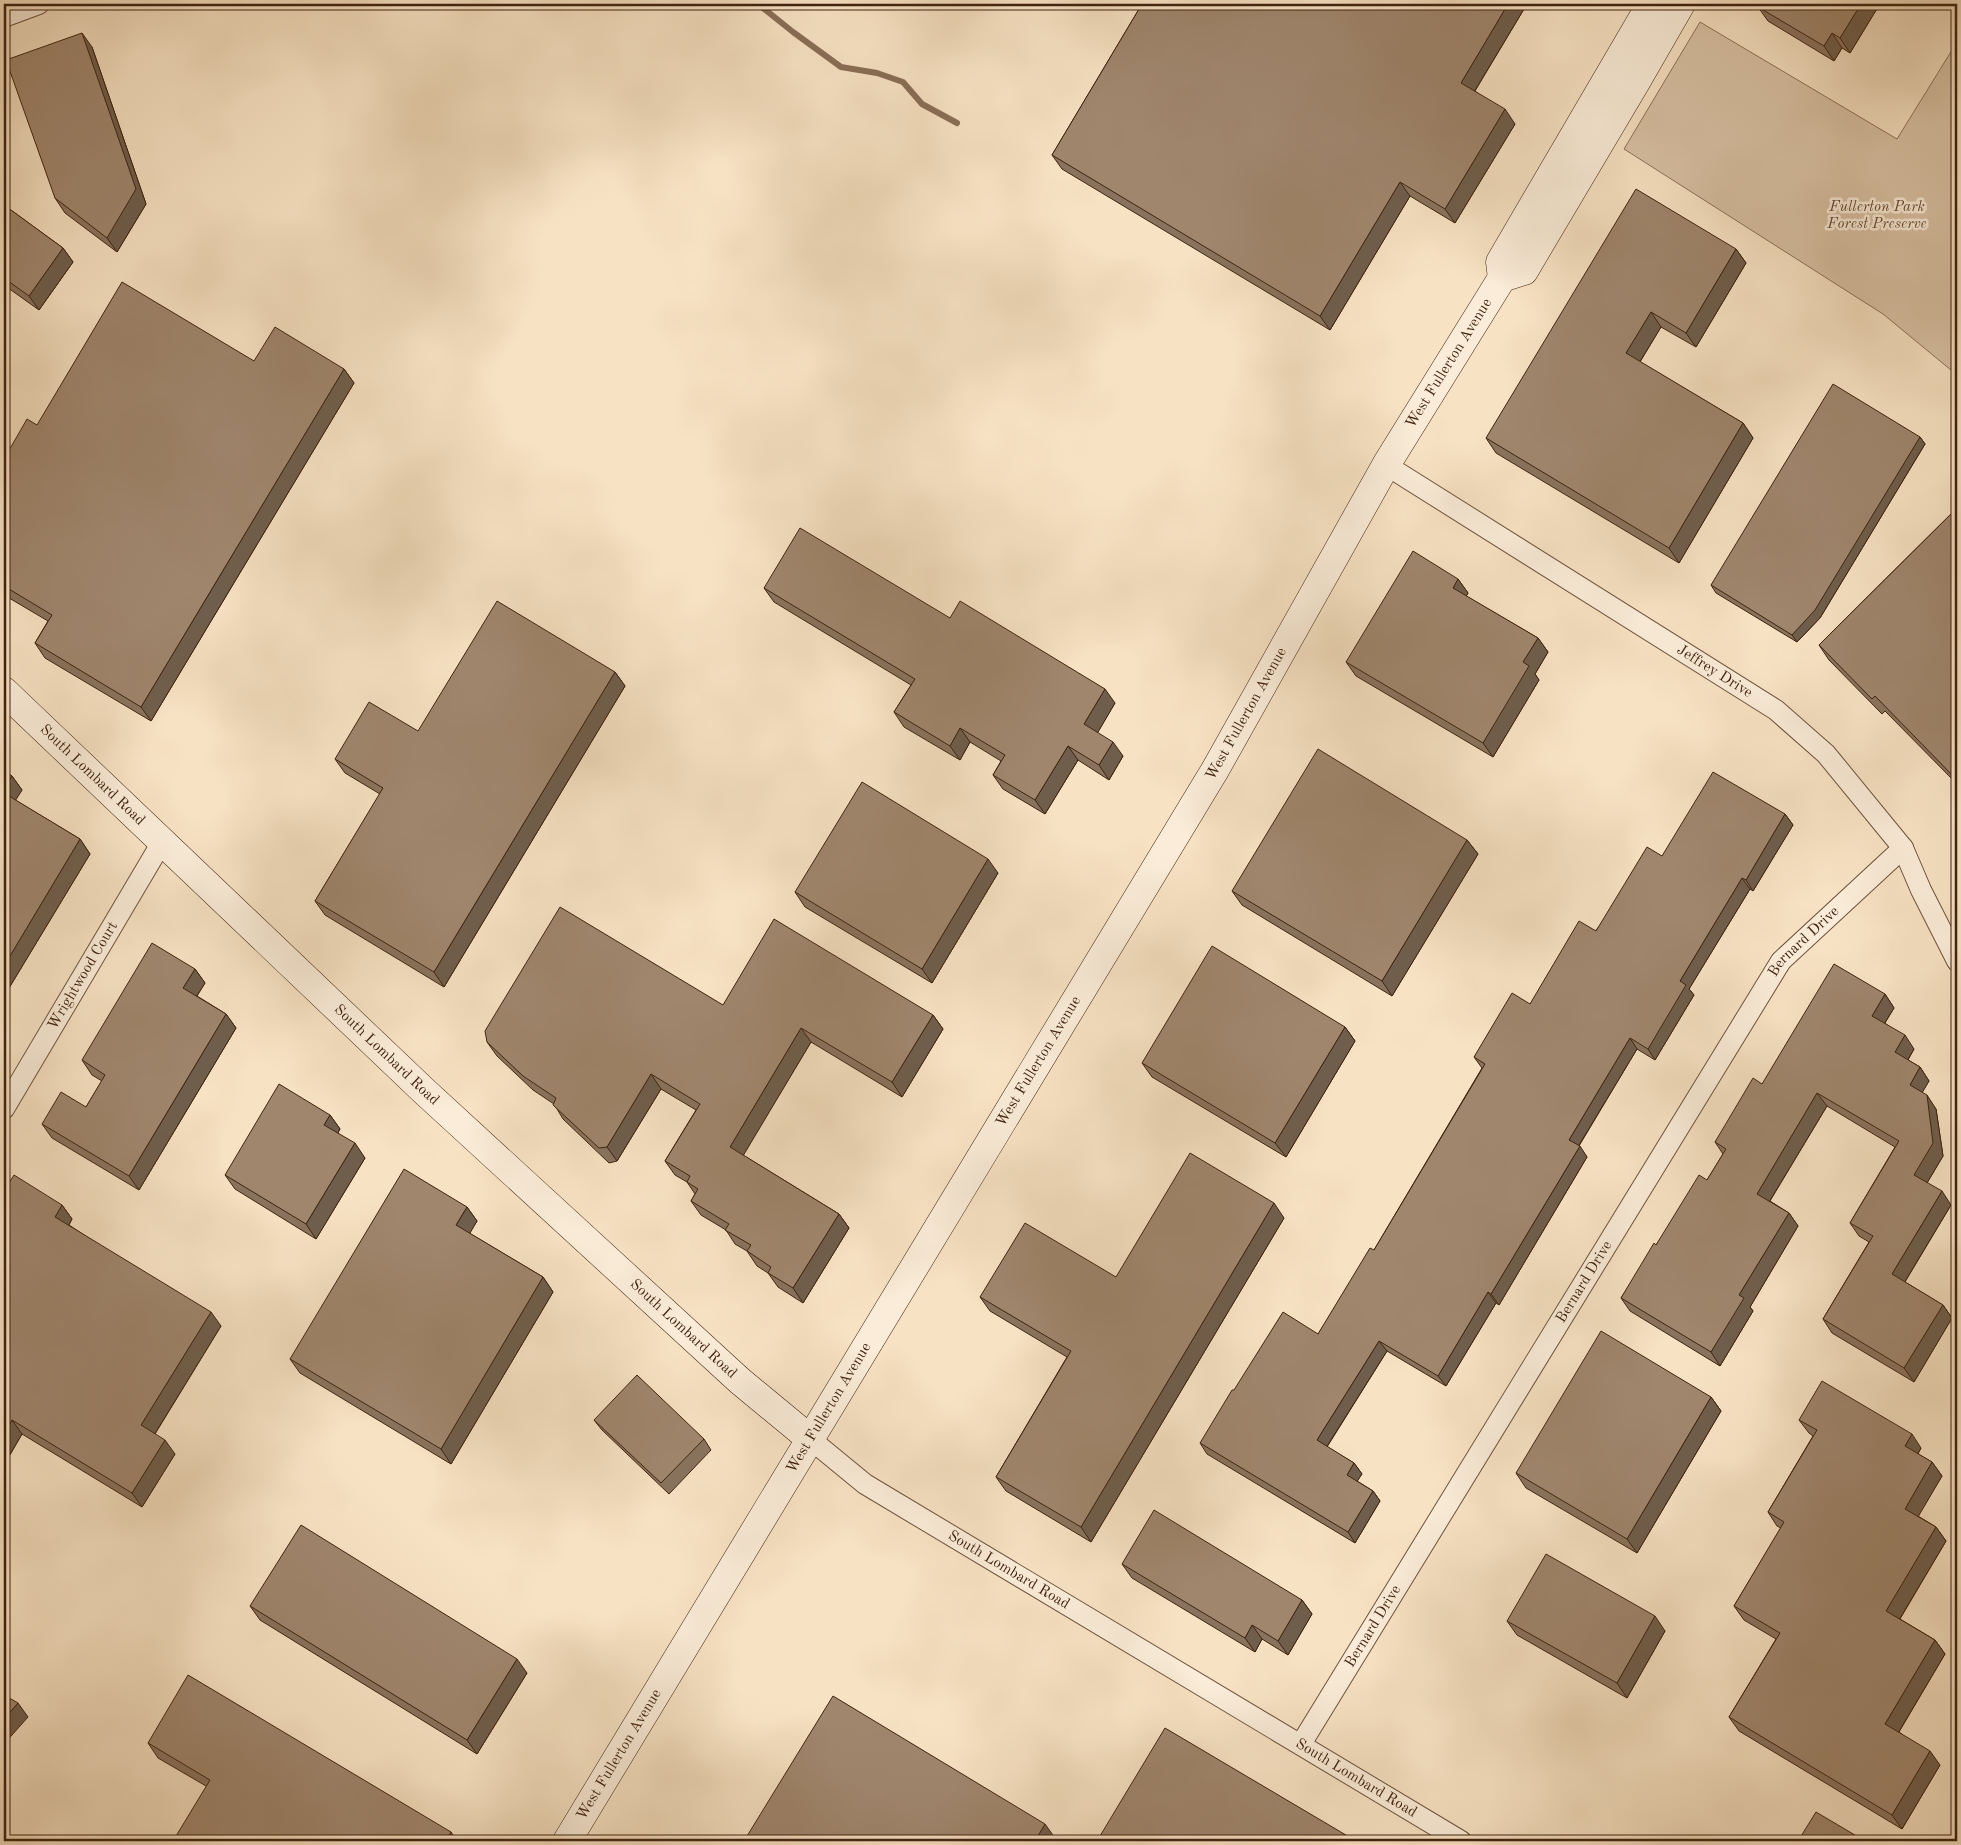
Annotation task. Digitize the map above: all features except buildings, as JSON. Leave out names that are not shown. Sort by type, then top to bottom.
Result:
[{"type":"street","points":[[4,17],[39,4]]},
{"type":"street","name":"West Fullerton Avenue","points":[[567,1841],[1215,770],[1386,465],[1502,278],[1500,262],[1651,4]]},
{"type":"street","points":[[1502,278],[1524,271],[1681,4]]},
{"type":"street","name":"Jeffrey Drive","points":[[1386,465],[1776,710],[1826,754],[1903,848],[1921,890],[1957,961]]},
{"type":"street","name":"South Lombard Road","points":[[4,691],[424,1091],[740,1381],[865,1484],[1461,1841]]},
{"type":"street","name":"Wrightwood Court","points":[[4,1109],[162,842]]},
{"type":"street","name":"Bernard Drive","points":[[1301,1744],[1781,961],[1903,848]]},
{"type":"green space","name":"Fullerton Park Forest Preserve","points":[[1700,22],[1897,139],[1957,42],[1957,375],[1883,314],[1624,149]]},
{"type":"waterway","points":[[758,4],[841,67],[877,73],[903,82],[922,104],[957,123]]}]
